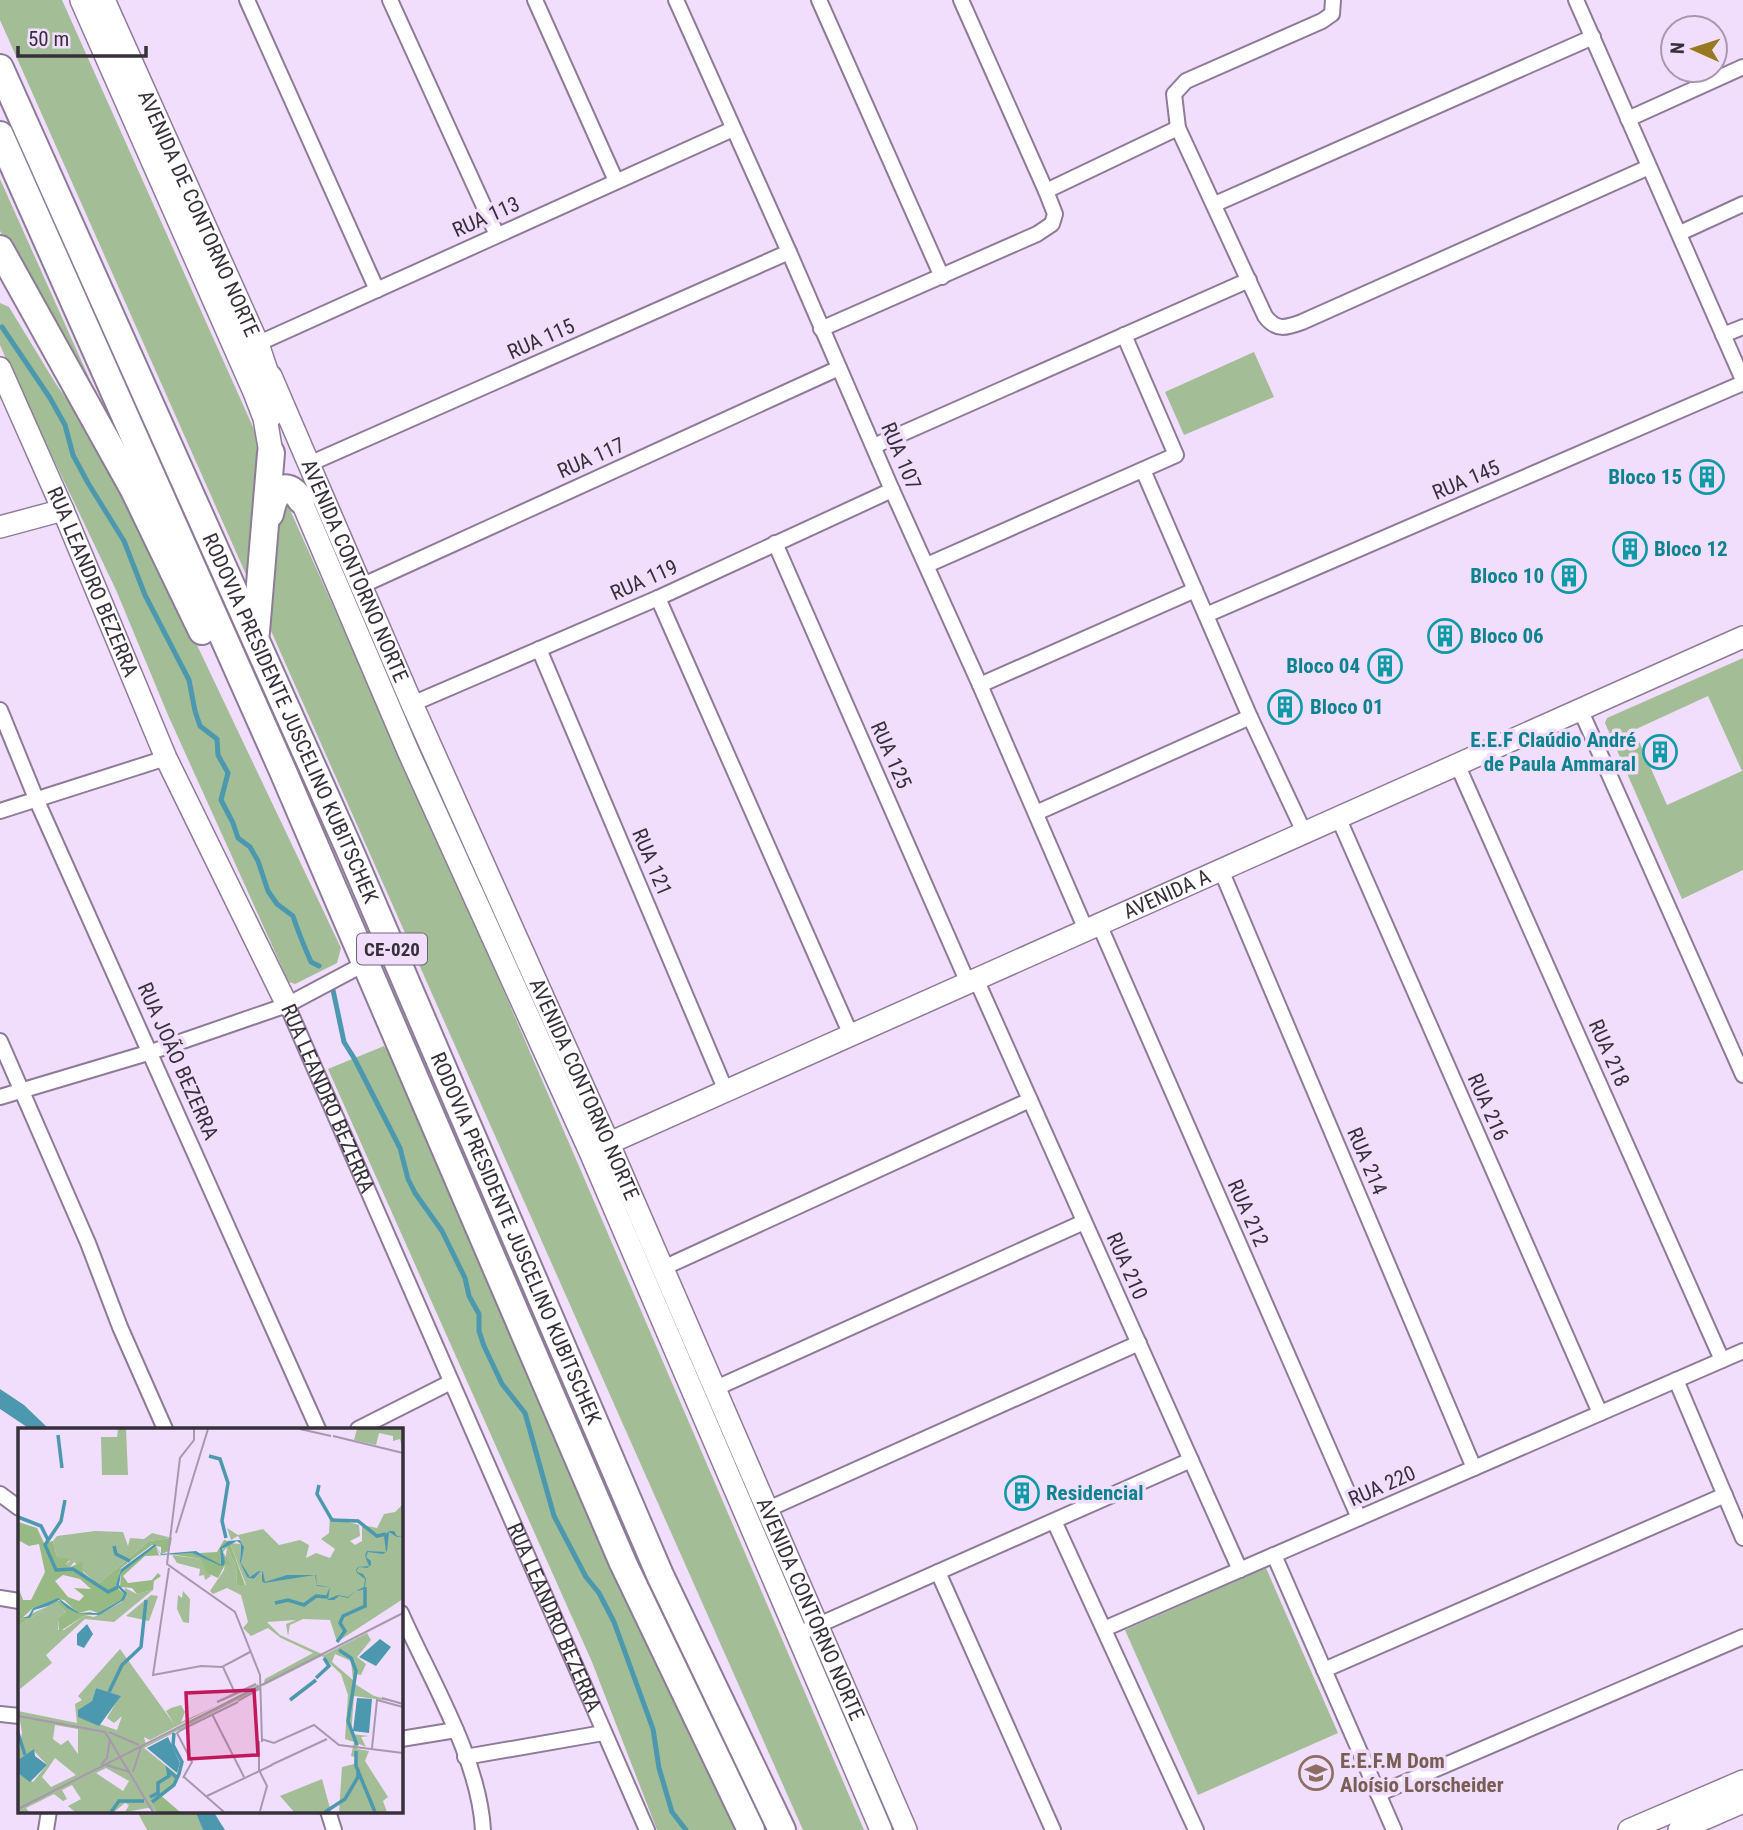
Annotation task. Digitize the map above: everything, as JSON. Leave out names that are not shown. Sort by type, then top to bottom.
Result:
[{"type":"highway","name":"RODOVIA PRESIDENTE JUSCELINO KUBITSCHEK","points":[[0,68],[256,637],[617,1478],[782,1830]]},
{"type":"highway","name":"RODOVIA PRESIDENTE JUSCELINO KUBITSCHEK","points":[[0,135],[282,769],[623,1563],[751,1830]]},
{"type":"highway","points":[[0,249],[134,490],[237,705],[282,769]]},
{"type":"highway","points":[[256,637],[271,453]]},
{"type":"highway","points":[[260,571],[273,499],[277,492],[287,489],[301,500]]},
{"type":"main road","name":"AVENIDA CONTORNO NORTE","points":[[82,0],[255,392],[265,418],[271,453]]},
{"type":"main road","name":"AVENIDA DE CONTORNO NORTE","points":[[103,0],[258,347],[270,392],[271,453]]},
{"type":"street","points":[[247,0],[377,290]]},
{"type":"street","points":[[390,0],[497,235]]},
{"type":"street","points":[[535,0],[616,181]]},
{"type":"street","name":"RUA 107","points":[[676,0],[1036,813],[1092,927]]},
{"type":"street","points":[[819,0],[942,277]]},
{"type":"street","points":[[821,329],[1050,228],[1054,218],[1046,191],[961,0]]},
{"type":"street","points":[[1333,0],[1332,14],[1322,20],[1186,81],[1174,94],[1178,128],[1270,324],[1277,328],[1286,328],[1302,322],[1649,167]]},
{"type":"street","points":[[1576,0],[1743,382]]},
{"type":"street","points":[[1214,204],[1593,37]]},
{"type":"street","points":[[1628,119],[1743,67]]},
{"type":"street","points":[[1046,191],[1178,128]]},
{"type":"street","name":"RUA 113","points":[[258,347],[377,290],[733,129]]},
{"type":"street","points":[[1680,233],[1743,204]]},
{"type":"street","name":"RUA 115","points":[[309,464],[789,252]]},
{"type":"street","points":[[874,446],[1249,281]]},
{"type":"street","points":[[1723,335],[1743,327]]},
{"type":"street","points":[[927,565],[1176,455],[1124,335]]},
{"type":"street","name":"AVENIDA CONTORNO NORTE","points":[[258,347],[429,743],[599,1148],[718,1453],[881,1830]]},
{"type":"street","name":"RUA LEANDRO BEZERRA","points":[[0,368],[63,510],[166,758],[287,1005],[647,1830]]},
{"type":"street","name":"RUA 117","points":[[361,586],[839,368]]},
{"type":"street","name":"RUA 145","points":[[1206,615],[1743,382]]},
{"type":"street","points":[[1143,470],[1250,717],[1304,832]]},
{"type":"street","name":"RUA 119","points":[[412,704],[658,598],[892,490]]},
{"type":"street","name":"AVENIDA CONTORNO NORTE","points":[[301,500],[408,751],[599,1148],[663,1268],[906,1830]]},
{"type":"street","points":[[0,527],[63,510]]},
{"type":"street","name":"RUA 125","points":[[775,543],[972,981]]},
{"type":"street","points":[[980,685],[1195,590]]},
{"type":"street","points":[[658,598],[851,1035]]},
{"type":"street","name":"AVENIDA A","points":[[599,1148],[1743,637]]},
{"type":"street","name":"RUA 121","points":[[539,649],[726,1091]]},
{"type":"street","points":[[1580,709],[1743,1075]]},
{"type":"street","name":"RUA JOÃO BEZERRA","points":[[0,710],[37,800],[318,1428]]},
{"type":"street","points":[[1036,813],[1250,717]]},
{"type":"street","points":[[408,751],[429,743]]},
{"type":"street","points":[[0,811],[166,758]]},
{"type":"street","name":"RUA 218","points":[[1457,764],[1722,1360]]},
{"type":"street","name":"RUA 216","points":[[1338,817],[1600,1413]]},
{"type":"street","name":"RUA 214","points":[[1221,870],[1474,1468]]},
{"type":"street","name":"RUA 212","points":[[1092,927],[1359,1518]]},
{"type":"street","points":[[0,1097],[151,1052],[287,1005],[366,963]]},
{"type":"street","name":"RUA 210","points":[[972,981],[1030,1100],[1240,1570]]},
{"type":"street","points":[[0,1041],[88,1242],[120,1327],[165,1428]]},
{"type":"street","points":[[663,1268],[1030,1100]]},
{"type":"street","points":[[714,1389],[1084,1222]]},
{"type":"street","points":[[766,1510],[1139,1343]]},
{"type":"street","name":"RUA 220","points":[[1104,1629],[1743,1351]]},
{"type":"street","points":[[1676,1380],[1743,1538]]},
{"type":"street","points":[[360,1428],[451,1382]]},
{"type":"street","points":[[718,1453],[738,1443]]},
{"type":"street","points":[[796,1635],[1191,1460]]},
{"type":"street","points":[[0,1494],[18,1507]]},
{"type":"street","points":[[1324,1670],[1725,1495]]},
{"type":"street","points":[[1054,1521],[1196,1830]]},
{"type":"street","points":[[1274,1555],[1394,1830]]},
{"type":"street","points":[[938,1572],[1053,1830]]},
{"type":"street","points":[[0,1598],[18,1601]]},
{"type":"street","points":[[402,1615],[456,1730],[478,1799],[483,1830]]},
{"type":"street","points":[[1378,1794],[1743,1637]]},
{"type":"street","points":[[0,1714],[18,1716]]},
{"type":"street","points":[[402,1739],[456,1730]]},
{"type":"street","points":[[465,1757],[603,1733]]},
{"type":"street","points":[[1629,1830],[1743,1781]]},
{"type":"street","points":[[1679,1830],[1743,1802]]},
{"type":"street","points":[[46,1830],[50,1812]]},
{"type":"street","points":[[328,1812],[334,1830]]},
{"type":"green space","points":[[0,0],[62,0],[469,910],[864,1830],[803,1830],[0,20]]},
{"type":"green space","points":[[0,179],[103,409],[98,411],[0,231]]},
{"type":"green space","points":[[0,303],[9,307],[56,384],[96,440],[129,502],[341,948],[337,963],[295,984],[289,982],[285,974],[168,715],[116,590],[0,345]]},
{"type":"green space","points":[[1254,352],[1274,397],[1184,435],[1165,392]]},
{"type":"green space","points":[[1743,658],[1743,870],[1682,899],[1605,723],[1607,718]],"holes":[[[1708,696],[1742,771],[1667,805],[1634,730]]]},
{"type":"green space","points":[[384,1046],[394,1061],[616,1567],[736,1830],[657,1830],[592,1662],[328,1069]]},
{"type":"green space","points":[[1266,1568],[1338,1733],[1198,1795],[1125,1630]]},
{"type":"green space","points":[[138,1812],[195,1812],[203,1830],[147,1830]]},
{"type":"water","points":[[0,1389],[24,1405],[48,1428],[28,1428],[0,1409]]},
{"type":"water","points":[[195,1812],[214,1812],[225,1830],[203,1830]]},
{"type":"waterway","points":[[2,327],[65,425],[73,455],[124,541],[145,595],[189,680],[200,726],[217,739],[218,755],[228,773],[221,800],[238,838],[250,847],[258,861],[268,891],[277,904],[293,916],[311,962],[319,966]]},
{"type":"waterway","points":[[333,990],[344,1042],[400,1148],[408,1179],[415,1193],[442,1231],[465,1278],[469,1296],[479,1314],[479,1331],[484,1346],[502,1384],[525,1413],[554,1516],[586,1577],[599,1593],[614,1622],[653,1729],[659,1768],[672,1812],[686,1830]]},
{"type":"place","name":"Bloco 15","points":[[1707,477]]},
{"type":"place","name":"Bloco 12","points":[[1630,549]]},
{"type":"place","name":"Bloco 10","points":[[1569,576]]},
{"type":"place","name":"Bloco 06","points":[[1445,636]]},
{"type":"place","name":"Bloco 04","points":[[1385,666]]},
{"type":"place","name":"Bloco 01","points":[[1285,707]]},
{"type":"place","name":"E.E.F Claúdio André de Paula Ammaral","points":[[1660,752]]},
{"type":"place","name":"Residencial","points":[[1022,1493]]},
{"type":"place","name":"E.E.F.M Dom Aloísio Lorscheider","points":[[1316,1773]]}]
